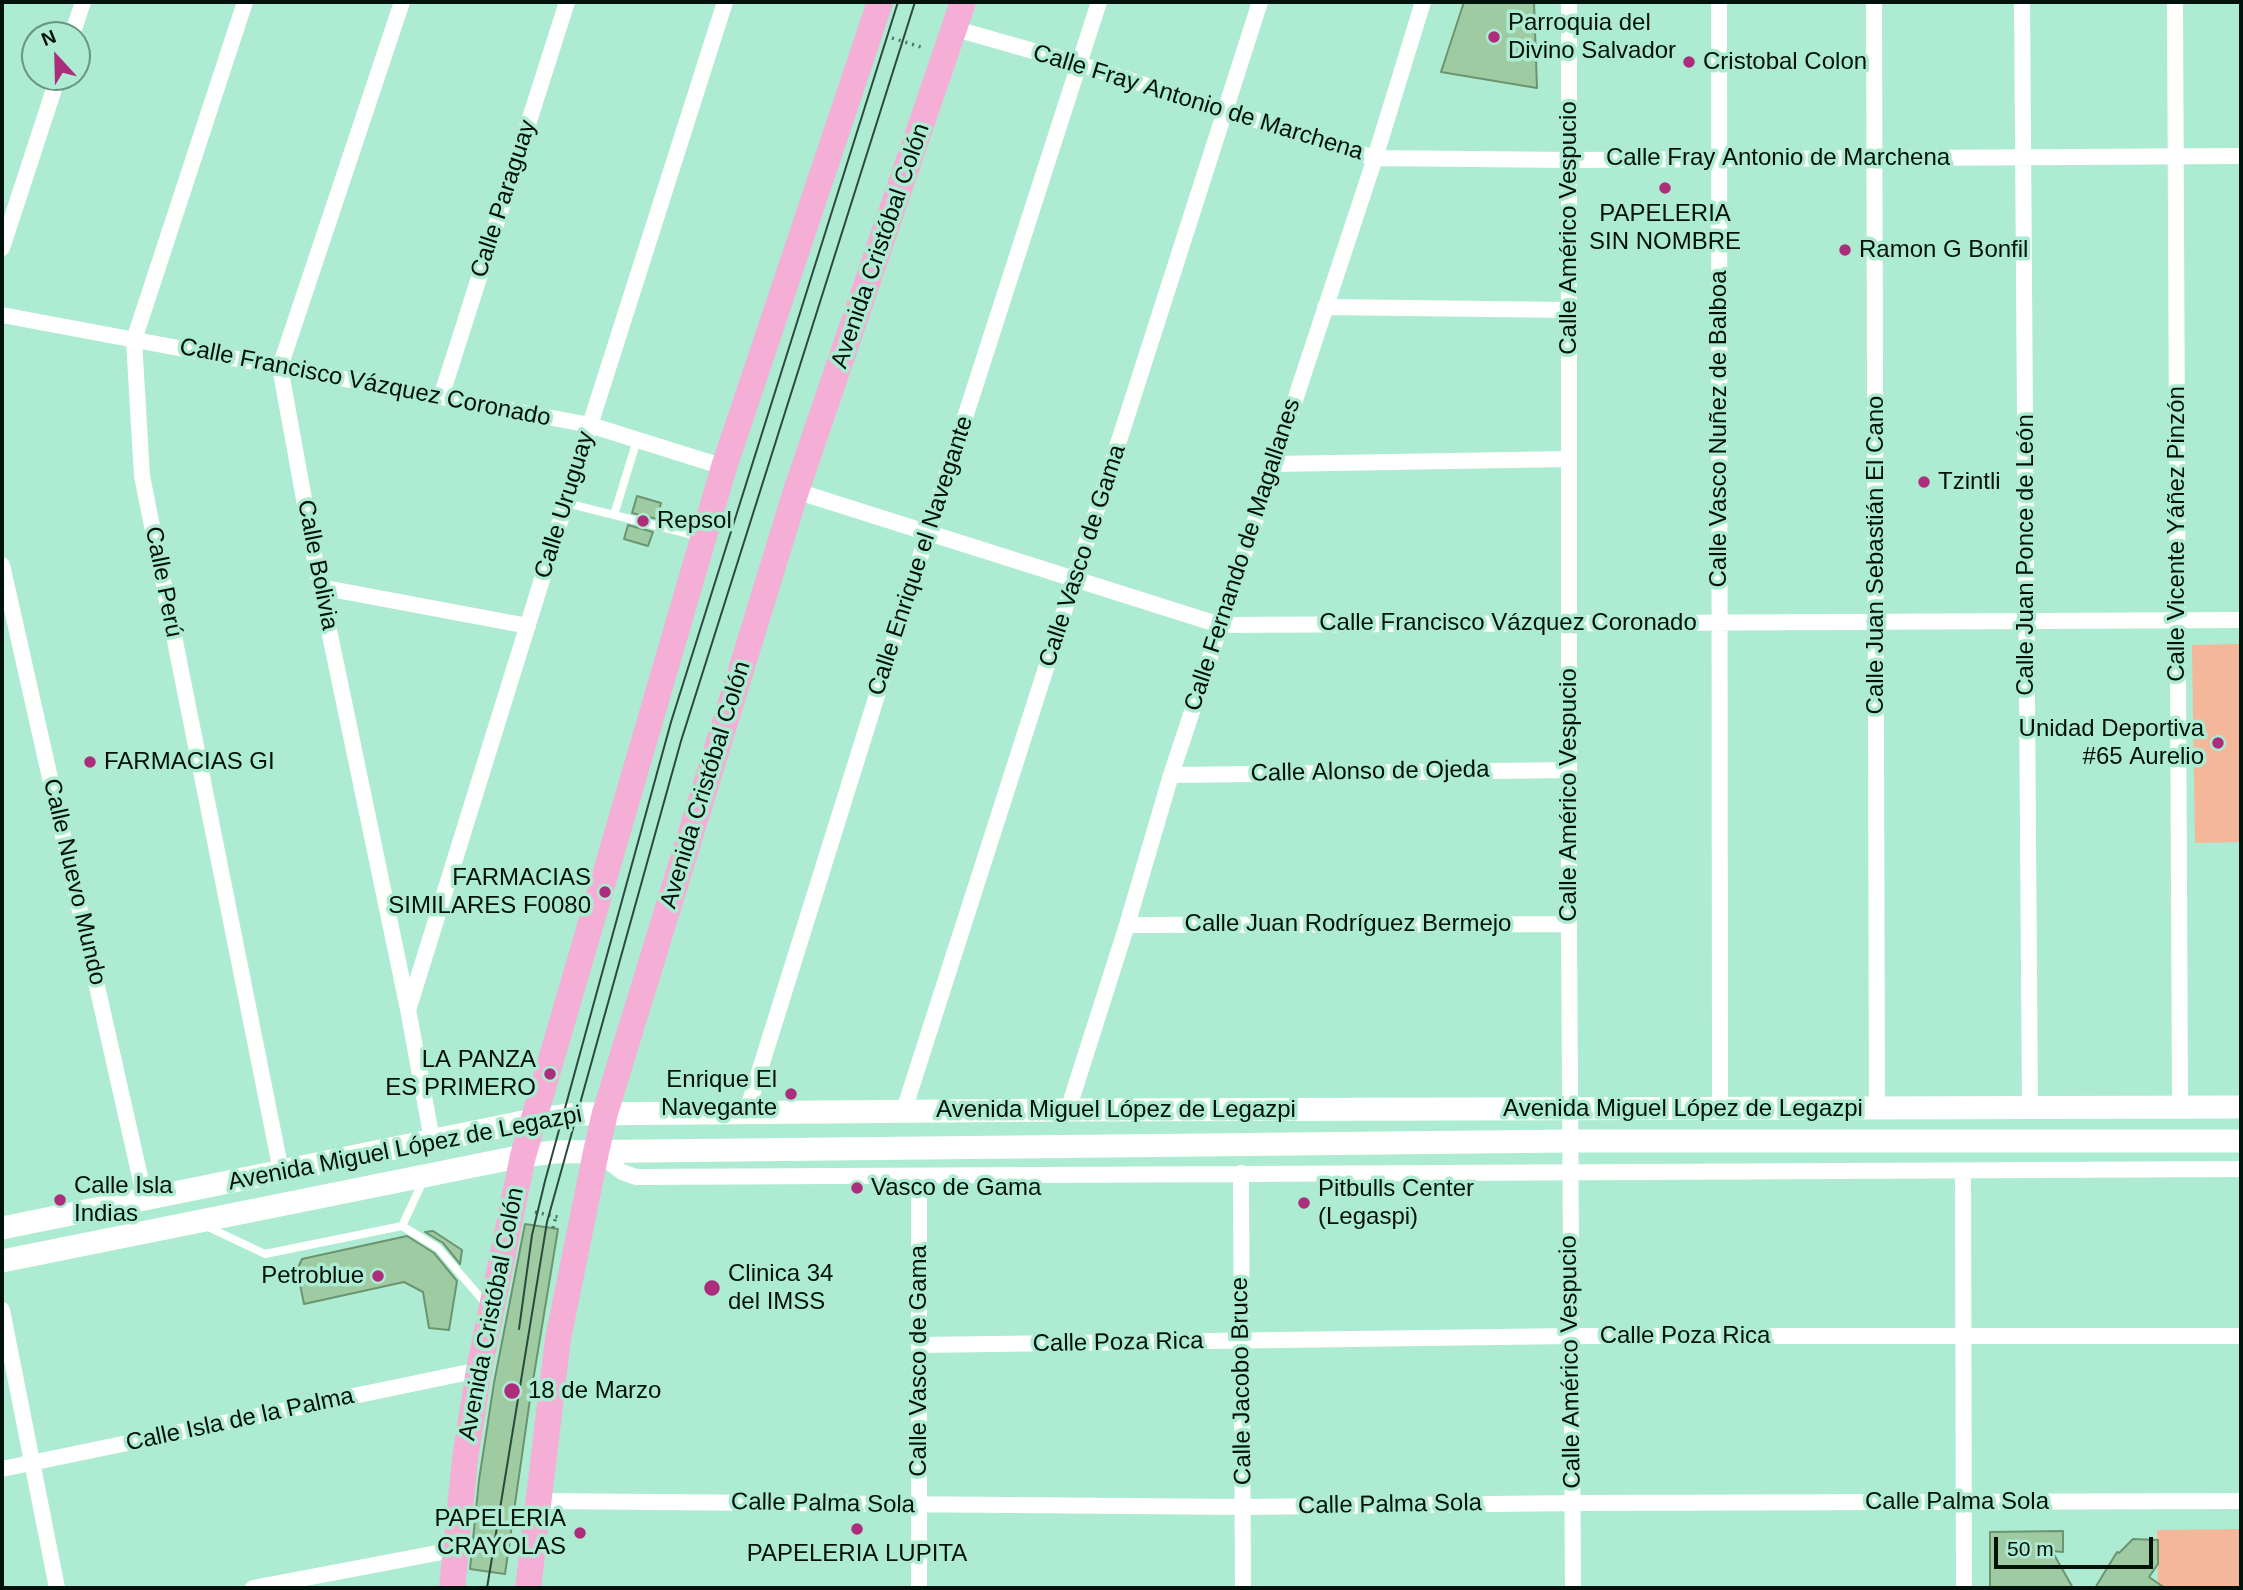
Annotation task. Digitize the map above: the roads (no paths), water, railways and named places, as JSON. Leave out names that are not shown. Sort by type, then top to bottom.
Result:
[{"type":"main road","name":"Avenida Cristóbal Colón","points":[[452,1588],[465,1459],[479,1370],[523,1156],[724,467],[878,2]]},
{"type":"main road","name":"Avenida Cristóbal Colón","points":[[528,1588],[558,1339],[605,1113],[796,491],[956,29],[963,2]]},
{"type":"main road","name":"Avenida Miguel López de Legazpi","points":[[2,1228],[533,1120],[605,1113],[2241,1107]]},
{"type":"main road","name":"Avenida Miguel López de Legazpi","points":[[2,1261],[426,1175],[554,1152],[1569,1141],[2241,1141]]},
{"type":"street","points":[[77,21],[83,2]]},
{"type":"street","name":"Calle Perú","points":[[245,2],[134,340],[142,476],[281,1171]]},
{"type":"street","name":"Calle Bolivia","points":[[402,2],[280,367],[320,587],[408,1009],[432,1140]]},
{"type":"street","name":"Calle Paraguay","points":[[441,397],[566,2]]},
{"type":"street","name":"Calle Uruguay","points":[[408,1009],[590,425],[726,2]]},
{"type":"street","name":"Calle Enrique el Navegante","points":[[747,1111],[928,532],[1099,2]]},
{"type":"street","name":"Calle Vasco de Gama","points":[[904,1110],[1260,2]]},
{"type":"street","name":"Calle Fernando de Magallanes","points":[[1068,1110],[1128,925],[1171,775],[1375,158],[1423,2]]},
{"type":"street","name":"Calle Américo Vespucio","points":[[1569,2],[1569,1171],[1573,1588]]},
{"type":"street","name":"Calle Vasco Nuñez de Balboa","points":[[1719,2],[1720,1109]]},
{"type":"street","name":"Calle Juan Sebastián El Cano","points":[[1874,2],[1877,1108]]},
{"type":"street","name":"Calle Juan Ponce de León","points":[[2022,2],[2030,1108]]},
{"type":"street","name":"Calle Vicente Yáñez Pinzón","points":[[2175,2],[2180,1108]]},
{"type":"street","name":"Calle Fray Antonio de Marchena","points":[[956,29],[1079,64],[1375,158],[1570,160],[2241,156]]},
{"type":"street","points":[[2,248],[53,91]]},
{"type":"street","points":[[1325,307],[1569,310]]},
{"type":"street","name":"Calle Francisco Vázquez Coronado","points":[[2,315],[590,425],[724,467]]},
{"type":"street","points":[[1273,464],[1569,459]]},
{"type":"street","name":"Calle Francisco Vázquez Coronado","points":[[796,491],[1220,625],[2241,620]]},
{"type":"street","name":"Calle Nuevo Mundo","points":[[2,565],[145,1199]]},
{"type":"street","points":[[320,587],[528,626]]},
{"type":"street","name":"Calle Alonso de Ojeda","points":[[1171,775],[1568,770]]},
{"type":"street","name":"Calle Juan Rodríguez Bermejo","points":[[1128,925],[1569,924]]},
{"type":"street","name":"Avenida Miguel López de Legazpi","points":[[596,1152],[622,1172],[636,1177],[2241,1169]]},
{"type":"street","points":[[1963,1171],[1964,1588]]},
{"type":"street","name":"Calle Jacobo Bruce","points":[[1241,1173],[1243,1588]]},
{"type":"street","name":"Calle Vasco de Gama","points":[[919,1175],[919,1588]]},
{"type":"street","points":[[2,1310],[57,1588]]},
{"type":"street","name":"Calle Poza Rica","points":[[920,1345],[1570,1336],[2241,1336]]},
{"type":"street","name":"Calle Isla de la Palma","points":[[2,1469],[479,1370]]},
{"type":"street","name":"Calle Palma Sola","points":[[538,1501],[1243,1507],[2241,1501]]},
{"type":"street","points":[[253,1588],[458,1549]]},
{"type":"lane","points":[[614,515],[637,440]]},
{"type":"lane","points":[[566,503],[703,538]]},
{"type":"lane","points":[[402,1226],[426,1175]]},
{"type":"lane","points":[[197,1222],[265,1254],[402,1226],[438,1248],[491,1309]]},
{"type":"tram line","points":[[519,1329],[532,1235],[545,1181],[671,722],[898,2]]},
{"type":"tram line","points":[[487,1588],[547,1222],[681,741],[915,2]]},
{"type":"place","name":"Parroquia del Divino Salvador","points":[[1494,37]]},
{"type":"place","name":"Cristobal Colon","points":[[1689,62]]},
{"type":"place","name":"PAPELERIA SIN NOMBRE","points":[[1665,188]]},
{"type":"place","name":"Ramon G Bonfil","points":[[1845,250]]},
{"type":"place","name":"Tzintli","points":[[1924,482]]},
{"type":"place","name":"Repsol","points":[[643,521]]},
{"type":"place","name":"Unidad Deportiva #65 Aurelio","points":[[2218,743]]},
{"type":"place","name":"FARMACIAS GI","points":[[90,762]]},
{"type":"place","name":"FARMACIAS SIMILARES F0080","points":[[605,892]]},
{"type":"place","name":"LA PANZA ES PRIMERO","points":[[550,1074]]},
{"type":"place","name":"Enrique El Navegante","points":[[791,1094]]},
{"type":"place","name":"Vasco de Gama","points":[[857,1188]]},
{"type":"place","name":"Calle Isla Indias","points":[[60,1200]]},
{"type":"place","name":"Pitbulls Center (Legaspi)","points":[[1304,1203]]},
{"type":"place","name":"Petroblue","points":[[378,1276]]},
{"type":"place","name":"Clinica 34 del IMSS","points":[[712,1288]]},
{"type":"place","name":"18 de Marzo","points":[[512,1391]]},
{"type":"place","name":"PAPELERIA LUPITA","points":[[857,1529]]},
{"type":"place","name":"PAPELERIA CRAYOLAS","points":[[580,1533]]}]
